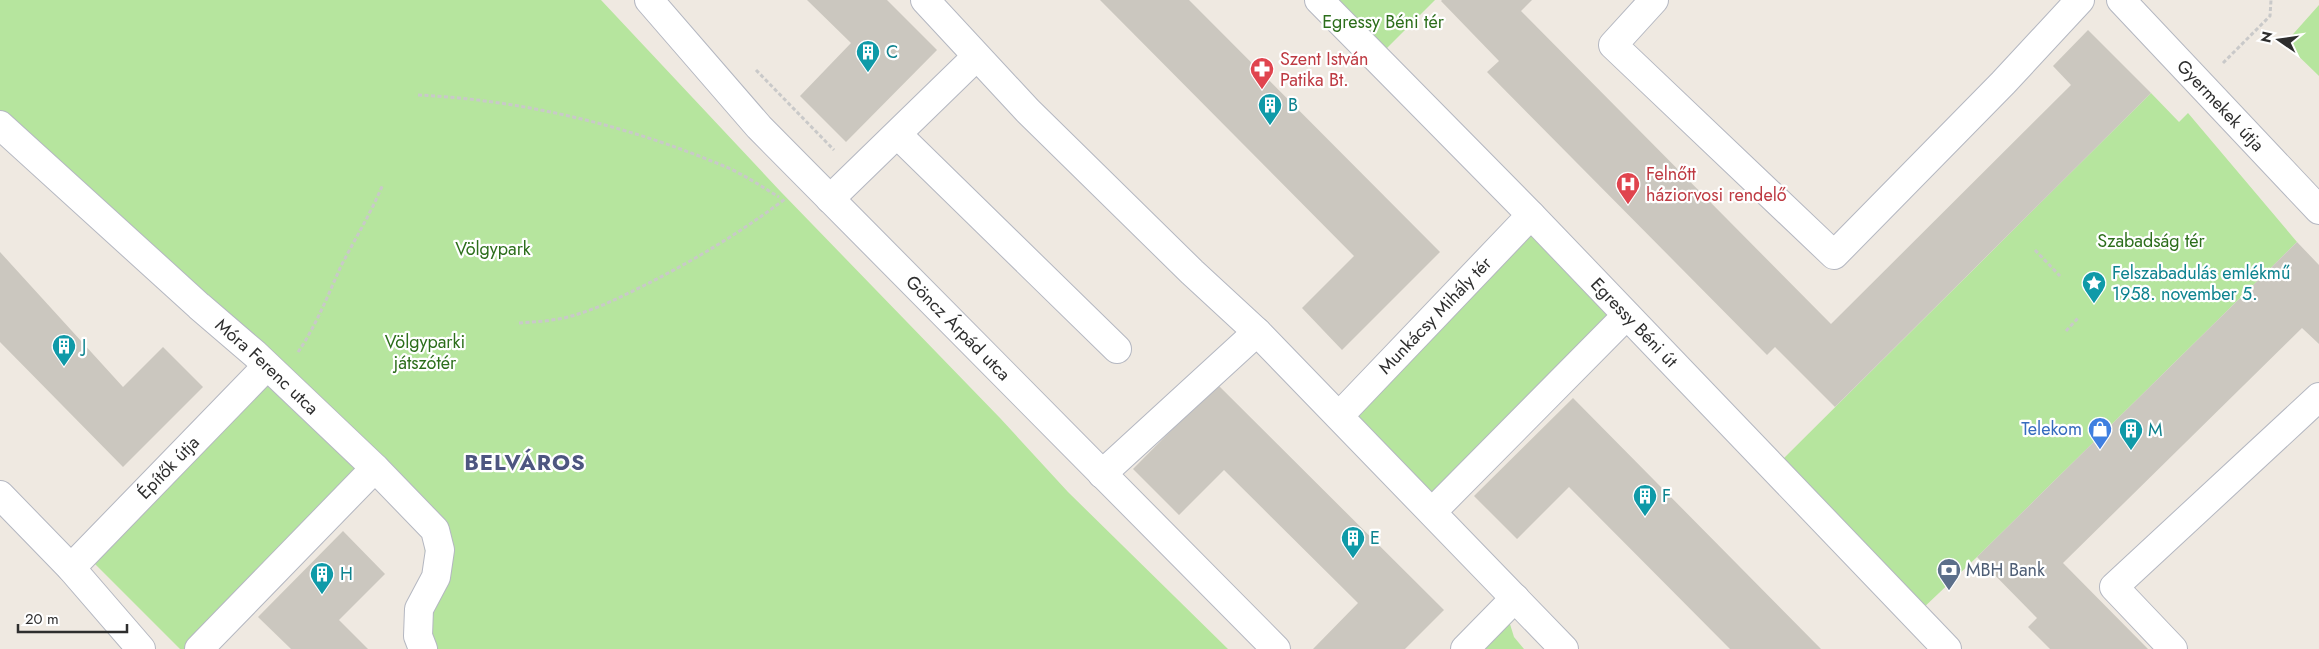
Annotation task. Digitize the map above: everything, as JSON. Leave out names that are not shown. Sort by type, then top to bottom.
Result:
[{"type":"street","name":"Göncz Árpád utca","points":[[649,0],[759,127],[1276,649]]},
{"type":"street","points":[[924,0],[976,57],[1192,272],[1257,332],[1564,649]]},
{"type":"street","name":"Egressy Béni út","points":[[1318,0],[1531,215],[1947,649]]},
{"type":"street","points":[[1654,0],[1613,45],[1834,255],[2004,83],[2080,0]]},
{"type":"street","name":"Gyermekek útja","points":[[2121,0],[2319,210]]},
{"type":"street","points":[[830,198],[898,135],[976,57]]},
{"type":"street","name":"Móra Ferenc utca","points":[[0,125],[199,306],[255,354],[272,373],[375,468],[435,530],[440,550],[436,577],[419,609],[418,636],[423,649]]},
{"type":"street","points":[[898,135],[1117,349]]},
{"type":"street","name":"Munkácsy Mihály tér","points":[[1339,416],[1531,215]]},
{"type":"street","points":[[1432,512],[1626,316]]},
{"type":"street","points":[[1102,474],[1257,332]]},
{"type":"street","name":"Építők útja","points":[[71,568],[272,373]]},
{"type":"street","points":[[2173,649],[2114,587],[2319,397]]},
{"type":"street","points":[[199,649],[375,468]]},
{"type":"street","points":[[0,495],[71,568],[138,648]]},
{"type":"street","points":[[1465,649],[1515,598]]},
{"type":"path","points":[[2201,84],[2270,16],[2271,0]]},
{"type":"path","points":[[750,63],[857,173]]},
{"type":"path","points":[[418,95],[456,97],[510,104],[582,119],[652,140],[727,168],[784,200]]},
{"type":"path","points":[[272,373],[308,337],[383,184]]},
{"type":"path","points":[[518,323],[562,318],[582,313],[620,297],[699,257],[743,230],[789,196]]},
{"type":"path","points":[[2035,250],[2060,276]]},
{"type":"path","points":[[2066,331],[2078,318]]},
{"type":"green space","name":"Völgypark","points":[[0,0],[601,0],[781,192],[1000,418],[1068,492],[1228,649],[423,649],[427,593],[423,517],[375,468],[199,649],[180,649],[84,553],[266,367],[0,114]]},
{"type":"green space","name":"Egressy Béni tér","points":[[1329,0],[1435,0],[1382,53]]},
{"type":"green space","points":[[2319,5],[2319,76],[2285,43]]},
{"type":"green space","name":"Szabadság tér","points":[[2151,93],[2179,122],[2188,113],[2297,242],[1920,611],[1778,464]]},
{"type":"green space","points":[[1531,215],[1626,316],[1432,512],[1339,416]]},
{"type":"green space","points":[[1505,608],[1514,637],[1524,649],[1465,649]]},
{"type":"building","name":"C","points":[[807,0],[887,0],[937,50],[846,142],[800,96],[851,43]]},
{"type":"building","name":"B","points":[[1100,0],[1189,0],[1440,252],[1342,350],[1302,308],[1354,256]]},
{"type":"building","points":[[1442,0],[1532,0],[1521,11],[1831,324],[2071,85],[2053,66],[2088,30],[2151,93],[1835,407],[1775,347],[1767,355],[1487,72],[1499,61]]},
{"type":"building","name":"M","points":[[2297,242],[2319,265],[2319,344],[2302,328],[2063,563],[2148,649],[2050,649],[2028,627],[2037,618],[1977,557]]},
{"type":"building","name":"J","points":[[0,252],[123,387],[163,347],[203,387],[123,467],[0,342]]},
{"type":"building","name":"E","points":[[1217,384],[1444,610],[1405,649],[1313,649],[1358,603],[1224,470],[1179,515],[1133,469]]},
{"type":"building","name":"F","points":[[1573,398],[1821,649],[1730,649],[1569,487],[1517,539],[1474,496]]},
{"type":"building","name":"H","points":[[343,531],[385,574],[339,620],[368,649],[291,649],[258,617]]},
{"type":"place","name":"C","points":[[868,73]]},
{"type":"place","name":"Szent István Patika Bt.","points":[[1262,90]]},
{"type":"place","name":"B","points":[[1270,126]]},
{"type":"place","name":"Felnőtt háziorvosi rendelő","points":[[1628,205]]},
{"type":"place","name":"Felszabadulás emlékmű 1958. november 5.","points":[[2094,304]]},
{"type":"place","name":"J","points":[[64,367]]},
{"type":"place","name":"Telekom","points":[[2100,450]]},
{"type":"place","name":"M","points":[[2131,451]]},
{"type":"place","name":"F","points":[[1645,517]]},
{"type":"place","name":"E","points":[[1353,559]]},
{"type":"place","name":"MBH Bank","points":[[1949,591]]},
{"type":"place","name":"H","points":[[322,595]]},
{"type":"district","name":"BELVÁROS","points":[[525,462]]},
{"type":"park label","name":"Völgyparki játszótér","points":[[425,352]]}]
